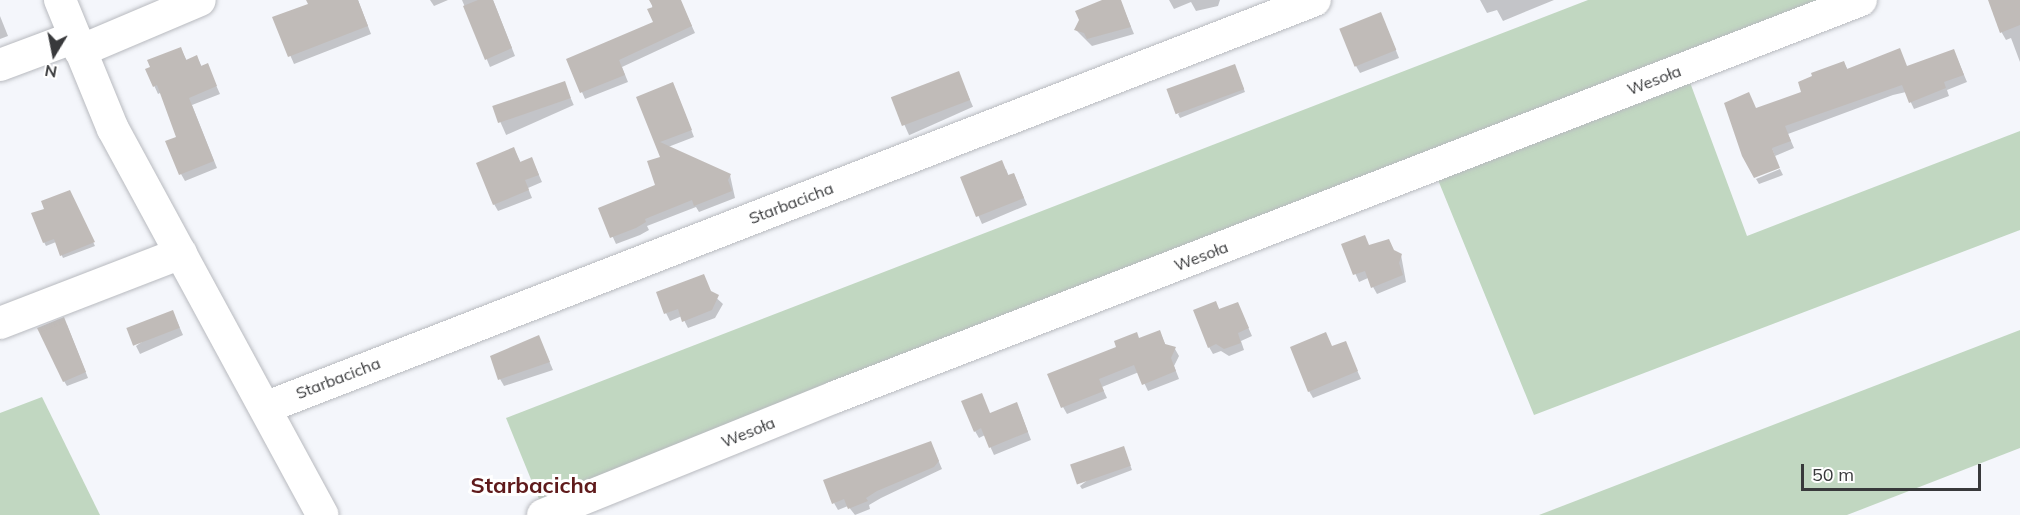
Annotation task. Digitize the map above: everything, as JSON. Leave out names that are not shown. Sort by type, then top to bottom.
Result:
[{"type":"street","points":[[60,0],[113,129],[267,407],[323,515]]},
{"type":"street","points":[[0,65],[77,44],[200,0]]},
{"type":"street","name":"Starbacicha","points":[[267,407],[1315,0]]},
{"type":"street","name":"Wesoła","points":[[543,515],[846,393],[1861,0]]},
{"type":"street","points":[[0,306],[176,245]]},
{"type":"street","points":[[0,323],[176,245]]},
{"type":"green space","points":[[1588,0],[1827,0],[539,499],[506,418]]},
{"type":"green space","points":[[1688,77],[1747,236],[2020,131],[2020,230],[1534,415],[1436,175]]},
{"type":"green space","points":[[2020,330],[2020,448],[1847,515],[1539,515]]},
{"type":"green space","points":[[42,397],[100,515],[0,515],[0,413]]},
{"type":"building","points":[[306,0],[358,0],[368,26],[288,57],[272,17],[308,4]]},
{"type":"building","points":[[478,0],[493,0],[512,48],[485,60],[463,6]]},
{"type":"building","points":[[649,0],[681,0],[692,26],[619,60],[625,75],[580,93],[566,59],[653,22],[647,9],[653,7]]},
{"type":"building","points":[[1102,0],[1121,0],[1131,27],[1087,39],[1084,33],[1074,30],[1079,20],[1075,11]]},
{"type":"building","points":[[1988,0],[2020,0],[2020,25],[2000,33]]},
{"type":"building","points":[[1381,12],[1396,50],[1355,67],[1339,29]]},
{"type":"building","points":[[181,47],[186,60],[197,55],[201,66],[208,63],[217,86],[189,98],[214,161],[179,175],[165,141],[176,137],[157,85],[153,87],[145,69],[150,67],[147,60]]},
{"type":"building","points":[[1900,48],[1907,66],[1954,49],[1964,75],[1944,82],[1946,88],[1909,103],[1902,85],[1785,126],[1791,141],[1772,148],[1780,168],[1754,178],[1742,156],[1724,103],[1749,92],[1756,108],[1801,92],[1798,82],[1812,76],[1811,73],[1844,61],[1847,69]]},
{"type":"building","points":[[1235,64],[1244,89],[1176,114],[1166,89]]},
{"type":"building","points":[[959,71],[970,100],[902,126],[891,97]]},
{"type":"building","points":[[565,81],[571,98],[498,123],[492,106]]},
{"type":"building","points":[[673,82],[692,130],[660,142],[731,174],[728,180],[732,191],[694,206],[692,200],[645,219],[646,222],[636,228],[610,238],[598,208],[655,185],[647,161],[660,157],[636,97]]},
{"type":"building","points":[[514,147],[520,162],[532,157],[539,175],[525,180],[529,190],[493,205],[476,163]]},
{"type":"building","points":[[1002,160],[1008,175],[1014,173],[1024,198],[976,217],[960,177]]},
{"type":"building","points":[[70,190],[95,242],[60,256],[54,239],[43,243],[31,213],[44,209],[41,201]]},
{"type":"building","points":[[1365,235],[1369,245],[1389,239],[1394,250],[1402,254],[1399,263],[1403,275],[1371,288],[1365,271],[1353,275],[1341,244]]},
{"type":"building","points":[[704,274],[711,291],[719,295],[712,310],[682,322],[678,309],[664,314],[656,292]]},
{"type":"building","points":[[1216,301],[1219,309],[1238,302],[1249,328],[1238,333],[1241,343],[1224,349],[1216,344],[1208,348],[1193,310]]},
{"type":"building","points":[[173,310],[180,328],[133,346],[126,328]]},
{"type":"building","points":[[64,317],[86,372],[63,382],[37,328]]},
{"type":"building","points":[[1160,330],[1165,344],[1176,347],[1171,358],[1176,371],[1142,385],[1134,365],[1099,379],[1104,391],[1061,408],[1047,374],[1116,347],[1114,341],[1137,332],[1139,338]]},
{"type":"building","points":[[1326,332],[1332,346],[1346,341],[1358,371],[1308,392],[1290,347]]},
{"type":"building","points":[[539,335],[550,362],[498,380],[490,356]]},
{"type":"building","points":[[982,393],[990,413],[1017,402],[1028,432],[989,448],[981,428],[974,432],[961,401]]},
{"type":"building","points":[[931,441],[939,461],[934,467],[877,491],[866,498],[868,501],[848,509],[844,499],[832,504],[823,480]]},
{"type":"building","points":[[1124,446],[1131,466],[1077,484],[1070,465]]},
{"type":"district","name":"Starbacicha","points":[[534,486]]}]
